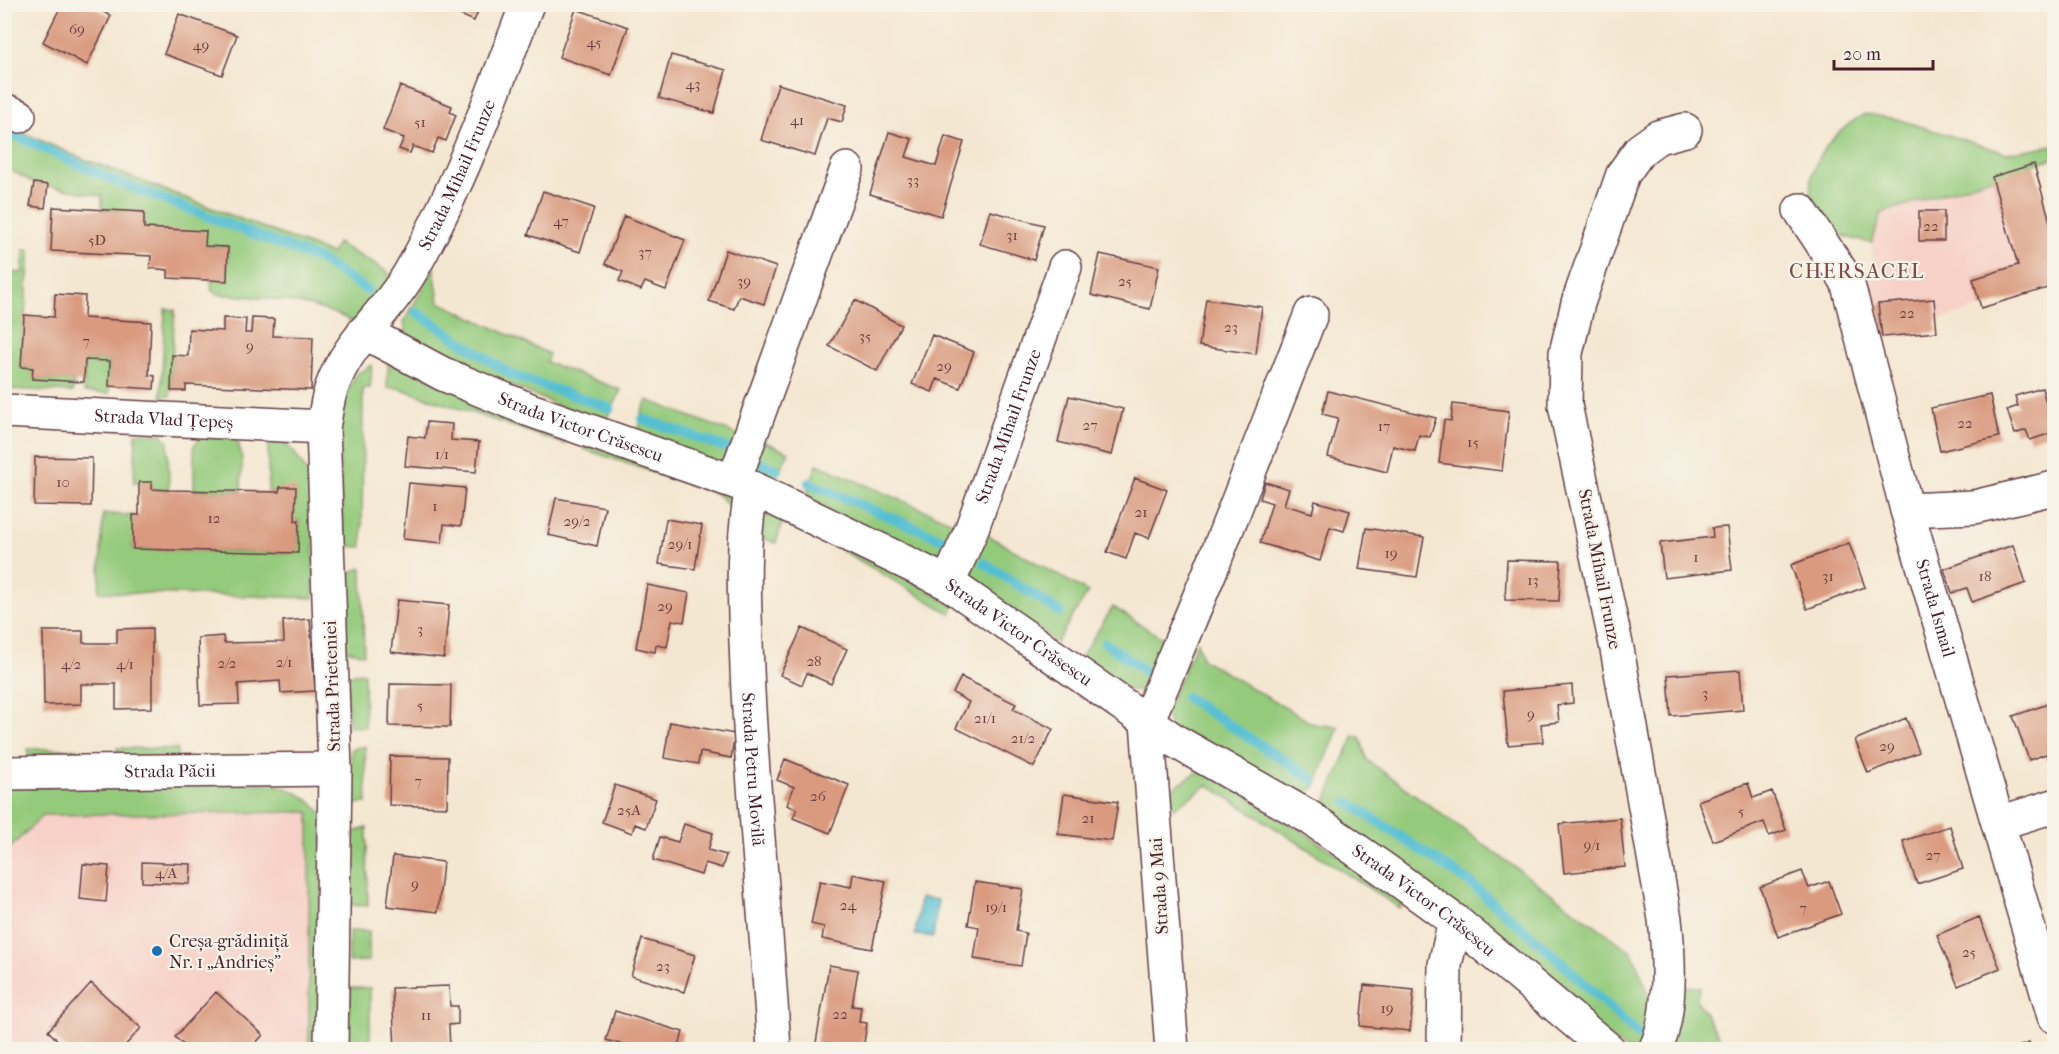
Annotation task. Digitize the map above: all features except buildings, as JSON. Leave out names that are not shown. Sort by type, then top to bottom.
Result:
[{"type":"street","name":"Strada Mihail Frunze","points":[[364,332],[392,302],[411,272],[445,206],[527,4]]},
{"type":"street","name":"Strada Mihail Frunze","points":[[1655,1050],[1666,1007],[1665,919],[1617,649],[1590,511],[1565,405],[1566,352],[1578,303],[1623,174],[1640,150],[1658,137],[1685,130]]},
{"type":"street","points":[[743,484],[847,169]]},
{"type":"street","name":"Strada Ismail","points":[[1800,210],[1847,281],[1907,510],[2055,1016]]},
{"type":"street","name":"Strada Mihail Frunze","points":[[948,583],[979,510],[1065,267]]},
{"type":"street","points":[[1147,722],[1214,562],[1311,314]]},
{"type":"street","name":"Strada Prieteniei","points":[[332,1050],[335,769],[323,427],[332,386],[364,332]]},
{"type":"street","name":"Strada Victor Crăsescu","points":[[364,332],[443,374],[530,410],[743,484],[866,541],[948,583],[1175,741],[1309,817],[1455,921],[1609,1050]]},
{"type":"street","name":"Strada Vlad Țepeș","points":[[4,411],[323,427]]},
{"type":"street","name":"Strada Petru Movilă","points":[[743,484],[746,521],[744,589],[749,717],[766,915],[774,1050]]},
{"type":"street","points":[[1907,510],[1974,507],[2055,488]]},
{"type":"street","name":"Strada 9 Mai","points":[[1147,722],[1172,1050]]},
{"type":"street","name":"Strada Păcii","points":[[4,773],[335,769]]},
{"type":"street","points":[[1999,823],[2055,806]]},
{"type":"street","points":[[1444,1050],[1445,965],[1455,921]]},
{"type":"shaded area","points":[[2034,164],[2054,236],[2054,286],[1936,321],[1937,332],[1877,338],[1872,321],[1872,243],[1881,213]]},
{"type":"shaded area","name":"Creșa-grădiniță Nr. 1 „Andrieș”","points":[[310,812],[309,1049],[5,1050],[5,853],[43,815]]},
{"type":"green space","points":[[1865,114],[1897,119],[2006,153],[2054,145],[2054,158],[1881,213],[1872,243],[1854,239],[1844,236],[1825,223],[1814,207],[1810,190],[1813,172],[1821,155],[1848,125]]},
{"type":"green space","points":[[5,124],[71,154],[332,254],[337,243],[388,272],[391,284],[357,324],[341,316],[306,305],[217,294],[212,291],[211,280],[227,281],[228,247],[205,246],[144,228],[144,212],[102,209],[102,196],[34,183],[5,167]]},
{"type":"green space","points":[[24,250],[30,250],[21,367],[33,368],[33,379],[74,381],[73,392],[5,389],[4,272],[22,273]]},
{"type":"green space","points":[[434,268],[439,302],[549,354],[546,362],[621,390],[605,425],[431,352],[406,333],[404,322]]},
{"type":"green space","points":[[165,309],[175,310],[170,396],[161,396]]},
{"type":"green space","points":[[85,360],[110,361],[109,394],[84,392]]},
{"type":"green space","points":[[388,364],[411,370],[562,437],[565,444],[398,388],[387,388]]},
{"type":"green space","points":[[372,365],[370,388],[363,388],[362,547],[343,546],[338,412],[356,374]]},
{"type":"green space","points":[[647,400],[744,437],[723,466],[638,436],[641,413]]},
{"type":"green space","points":[[136,433],[162,434],[168,442],[169,490],[152,489],[152,482],[134,483]]},
{"type":"green space","points":[[203,435],[233,436],[240,448],[241,491],[194,490],[194,445]]},
{"type":"green space","points":[[275,441],[284,443],[294,452],[313,482],[314,598],[99,592],[103,514],[133,515],[133,549],[298,553],[299,520],[295,521],[280,487],[279,492],[268,491],[268,447]]},
{"type":"green space","points":[[762,441],[789,452],[772,485],[751,476]]},
{"type":"green space","points":[[585,444],[717,487],[733,500],[734,511],[717,494],[584,449]]},
{"type":"green space","points":[[817,464],[964,527],[943,563],[805,500]]},
{"type":"green space","points":[[767,514],[816,531],[909,579],[954,606],[951,614],[809,531],[782,523],[776,543],[761,538],[763,517]]},
{"type":"green space","points":[[980,531],[1088,592],[1056,643],[966,573]]},
{"type":"green space","points":[[362,568],[364,654],[343,650],[342,575]]},
{"type":"green space","points":[[1113,607],[1162,638],[1166,644],[1147,690],[1128,690],[1079,660]]},
{"type":"green space","points":[[1197,641],[1202,659],[1313,724],[1339,727],[1315,787],[1299,798],[1171,728],[1165,713]]},
{"type":"green space","points":[[364,673],[365,727],[349,726],[346,678]]},
{"type":"green space","points":[[1354,735],[1360,737],[1367,760],[1632,952],[1656,1012],[1641,1049],[1624,1049],[1323,808]]},
{"type":"green space","points":[[365,746],[367,803],[352,804],[351,749]]},
{"type":"green space","points":[[117,748],[177,749],[177,757],[117,756]]},
{"type":"green space","points":[[28,749],[78,749],[78,757],[28,756]]},
{"type":"green space","points":[[1196,773],[1212,773],[1406,899],[1400,908],[1208,785],[1174,808],[1167,802],[1170,793],[1178,784]]},
{"type":"green space","points":[[266,783],[298,793],[323,815],[318,1049],[309,1049],[309,812],[43,815],[5,853],[5,787]]},
{"type":"green space","points":[[367,828],[368,906],[351,905],[351,832]]},
{"type":"green space","points":[[349,931],[369,931],[369,961],[349,962]]},
{"type":"green space","points":[[1679,986],[1701,987],[1696,999],[1727,1049],[1668,1050]]},
{"type":"green space","points":[[350,988],[370,988],[370,1049],[348,1049]]},
{"type":"water","points":[[920,898],[938,900],[933,937],[915,935]]},
{"type":"waterway","points":[[12,134],[113,180],[318,259],[367,290]]},
{"type":"waterway","points":[[416,312],[512,375],[610,408]]},
{"type":"waterway","points":[[643,419],[733,450]]},
{"type":"waterway","points":[[757,462],[777,470]]},
{"type":"waterway","points":[[809,483],[942,539]]},
{"type":"waterway","points":[[984,563],[1060,612]]},
{"type":"waterway","points":[[1105,643],[1148,673]]},
{"type":"waterway","points":[[1186,697],[1314,780]]},
{"type":"waterway","points":[[1348,802],[1469,882],[1548,950],[1638,1034]]},
{"type":"place","name":"Creșa-grădiniță Nr. 1 „Andrieș”","points":[[157,951]]},
{"type":"district","name":"CHERSACEL","points":[[1857,271]]}]
